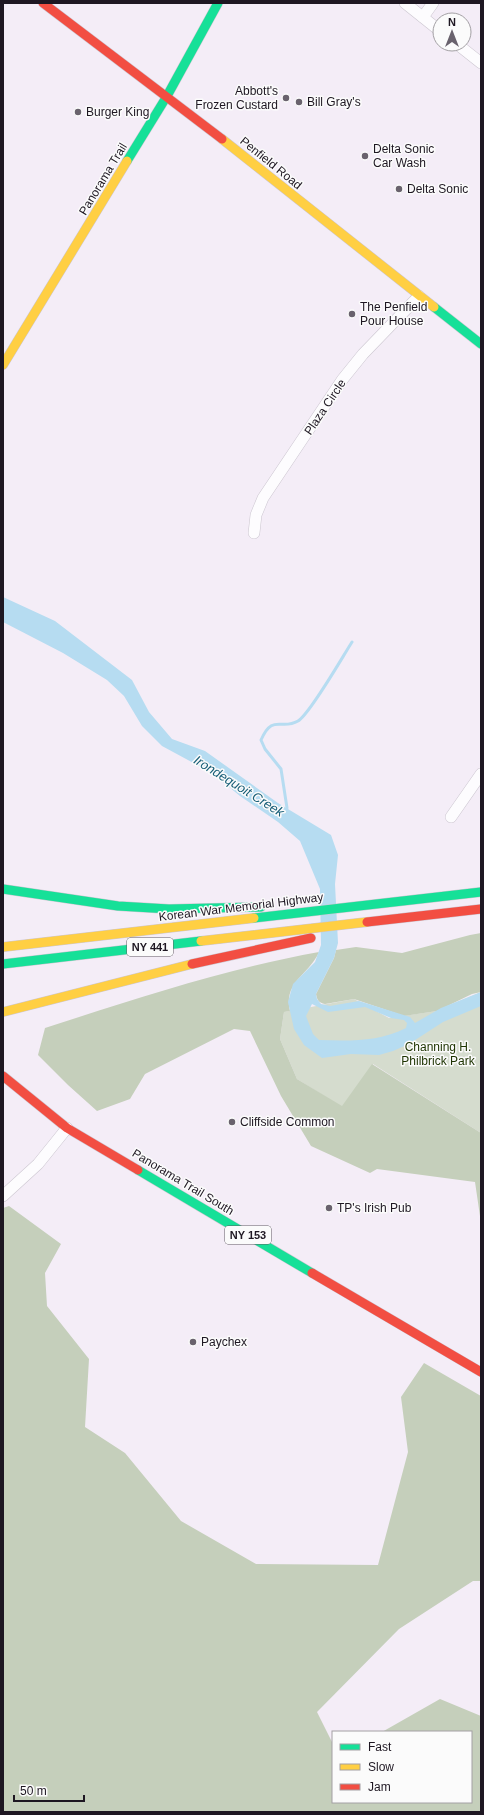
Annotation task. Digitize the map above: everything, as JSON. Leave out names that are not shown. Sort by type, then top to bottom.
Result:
[{"type":"main road","name":"Penfield Road","points":[[43,3],[167,96],[481,344]]},
{"type":"main road","name":"Panorama Trail","points":[[3,365],[167,96],[218,3]]},
{"type":"main road","points":[[3,889],[118,906],[177,909],[294,910]]},
{"type":"main road","name":"Korean War Memorial Highway","points":[[3,947],[294,910],[337,908],[481,892]]},
{"type":"main road","points":[[3,1017],[7,1011],[214,958],[298,941],[358,926],[481,909]]},
{"type":"main road","name":"NY 441","points":[[3,964],[296,930],[358,926]]},
{"type":"main road","name":"Panorama Trail South","points":[[3,1076],[67,1128],[481,1372]]},
{"type":"street","points":[[405,3],[432,24]]},
{"type":"street","points":[[423,17],[434,3]]},
{"type":"street","points":[[467,52],[481,63]]},
{"type":"street","name":"Plaza Circle","points":[[254,533],[256,515],[263,498],[342,380],[363,354],[420,296]]},
{"type":"street","points":[[451,817],[481,774]]},
{"type":"street","points":[[3,1196],[38,1164],[67,1128]]},
{"type":"green space","points":[[481,933],[481,992],[472,994],[437,1011],[404,1016],[354,999],[323,1004],[317,998],[316,994],[334,958],[336,950],[356,947],[402,953]]},
{"type":"green space","points":[[319,952],[315,960],[293,986],[289,1001],[290,1011],[284,1012],[280,1039],[297,1079],[342,1106],[372,1064],[481,1133],[481,1223],[475,1182],[377,1169],[370,1173],[311,1146],[281,1096],[250,1031],[234,1029],[145,1074],[130,1099],[97,1111],[38,1055],[45,1028],[215,976]]},
{"type":"green space","name":"Channing H. Philbrick Park","points":[[481,992],[481,1133],[373,1064],[342,1107],[297,1079],[280,1039],[284,1012],[354,999],[389,1018],[437,1011]]},
{"type":"green space","points":[[9,1206],[61,1244],[45,1273],[47,1306],[89,1359],[85,1427],[125,1453],[181,1521],[256,1564],[378,1565],[408,1452],[401,1397],[424,1363],[481,1396],[481,1581],[473,1581],[399,1629],[317,1712],[332,1742],[332,1803],[472,1803],[472,1731],[384,1731],[440,1699],[481,1716],[481,1812],[3,1812],[3,1208]]},
{"type":"water","name":"Irondequoit Creek","points":[[3,597],[55,621],[132,680],[149,712],[172,739],[205,751],[278,803],[331,835],[338,855],[335,884],[338,943],[334,958],[316,994],[317,999],[321,1004],[330,1006],[359,1001],[410,1017],[415,1023],[441,1008],[481,992],[481,1006],[443,1022],[409,1044],[379,1055],[351,1054],[322,1058],[304,1045],[294,1029],[288,1002],[293,984],[315,962],[321,945],[320,889],[300,841],[278,822],[240,796],[212,773],[162,746],[142,726],[124,696],[107,680],[63,653],[3,622]],"holes":[[[312,1004],[328,1012],[365,1007],[391,1018],[404,1020],[407,1023],[406,1028],[396,1033],[375,1038],[364,1040],[319,1040],[313,1034],[306,1016]]]},
{"type":"waterway","name":"Irondequoit Creek","points":[[285,812],[287,808],[281,769],[265,749],[261,740],[269,727],[278,724],[292,724],[303,716],[318,697],[352,642]]},
{"type":"traffic: fast","points":[[127,161],[167,96],[218,3]]},
{"type":"traffic: fast","points":[[434,307],[481,344]]},
{"type":"traffic: fast","points":[[3,889],[118,906],[169,909],[261,907]]},
{"type":"traffic: fast","points":[[254,918],[481,892]]},
{"type":"traffic: fast","points":[[3,964],[201,941]]},
{"type":"traffic: fast","points":[[138,1170],[312,1273]]},
{"type":"traffic: slow","points":[[222,139],[434,307]]},
{"type":"traffic: slow","points":[[3,365],[127,161]]},
{"type":"traffic: slow","points":[[3,947],[254,918]]},
{"type":"traffic: slow","points":[[201,941],[367,922]]},
{"type":"traffic: slow","points":[[3,1012],[192,964]]},
{"type":"traffic: jam","points":[[43,3],[222,139]]},
{"type":"traffic: jam","points":[[367,922],[481,909]]},
{"type":"traffic: jam","points":[[192,964],[311,938]]},
{"type":"traffic: jam","points":[[3,1076],[67,1128],[138,1170]]},
{"type":"traffic: jam","points":[[312,1273],[481,1372]]},
{"type":"place","name":"Abbott's Frozen Custard","points":[[286,98]]},
{"type":"place","name":"Bill Gray's","points":[[299,102]]},
{"type":"place","name":"Burger King","points":[[78,112]]},
{"type":"place","name":"Delta Sonic Car Wash","points":[[365,156]]},
{"type":"place","name":"Delta Sonic","points":[[399,189]]},
{"type":"place","name":"The Penfield Pour House","points":[[352,314]]},
{"type":"place","name":"Cliffside Common","points":[[232,1122]]},
{"type":"place","name":"TP's Irish Pub","points":[[329,1208]]},
{"type":"place","name":"Paychex","points":[[193,1342]]}]
